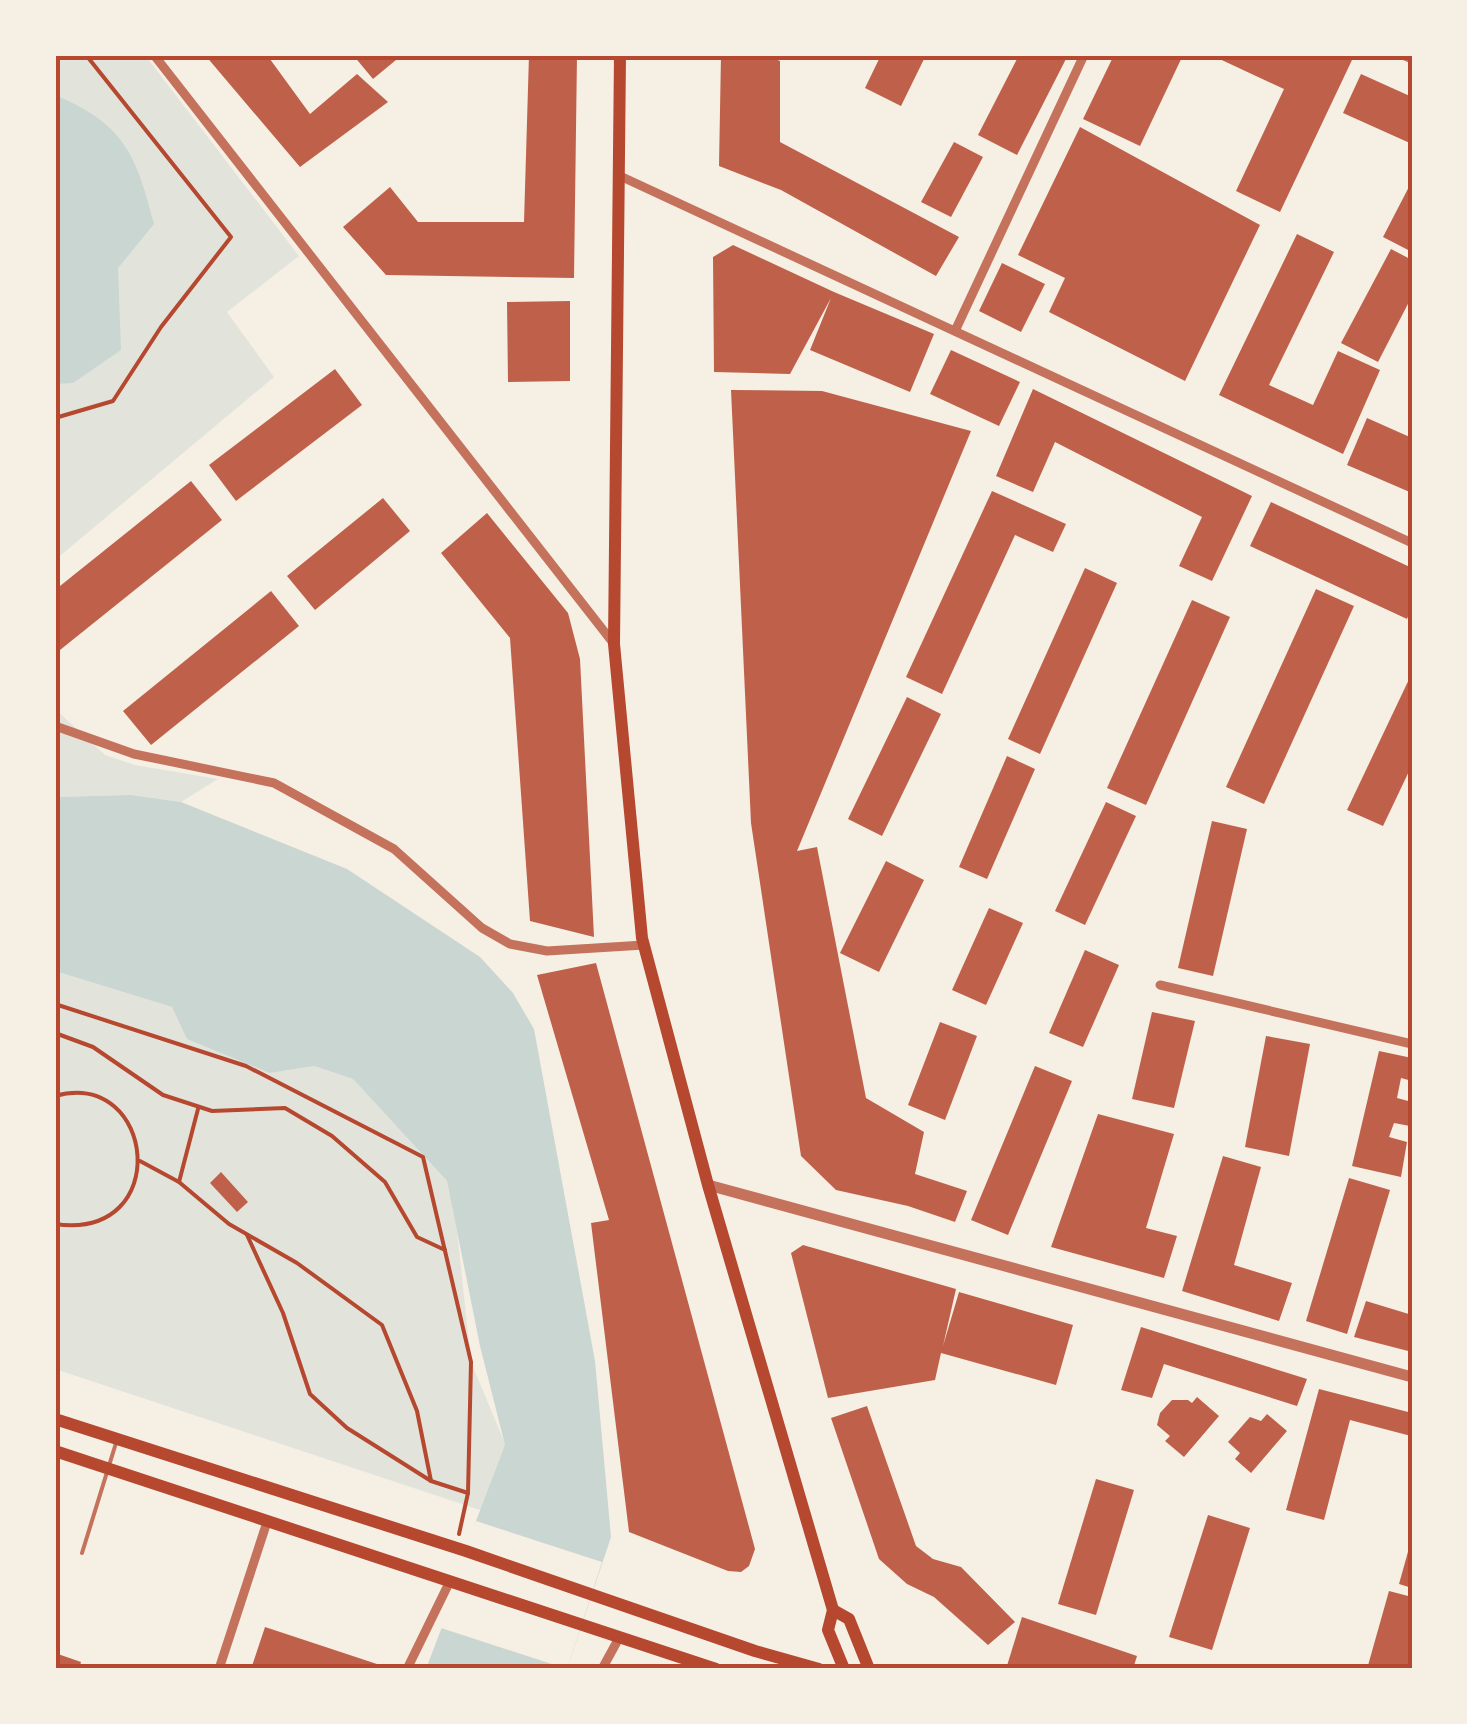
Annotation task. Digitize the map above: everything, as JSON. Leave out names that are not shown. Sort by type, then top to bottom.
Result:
[{"type":"main road","points":[[620,55],[614,644],[644,946],[708,1185],[833,1610],[828,1630],[844,1669]]},
{"type":"main road","points":[[55,1419],[819,1669]]},
{"type":"main road","points":[[55,1451],[716,1669]]},
{"type":"main road","points":[[833,1610],[849,1620],[869,1669]]},
{"type":"street","points":[[154,55],[614,644]]},
{"type":"street","points":[[956,331],[1084,55]]},
{"type":"street","points":[[620,176],[1412,543]]},
{"type":"street","points":[[58,727],[134,754],[274,783],[394,850],[482,928],[510,944],[547,951],[644,946]]},
{"type":"street","points":[[1160,984],[1412,1044]]},
{"type":"street","points":[[708,1185],[1412,1376]]},
{"type":"street","points":[[220,1669],[268,1522]]},
{"type":"street","points":[[407,1669],[455,1581]]},
{"type":"street","points":[[602,1669],[619,1638]]},
{"type":"lane","points":[[82,1553],[117,1440]]},
{"type":"path","points":[[55,418],[113,401],[161,327],[231,236],[86,55]]},
{"type":"path","points":[[55,1004],[246,1066],[423,1156],[471,1362],[468,1492],[461,1550]]},
{"type":"path","points":[[55,1033],[93,1047],[163,1094],[198,1107],[212,1111],[285,1108],[332,1136],[385,1182],[417,1238],[445,1250]]},
{"type":"path","points":[[55,1096],[89,1095],[110,1104],[126,1119],[136,1139],[140,1161],[131,1190],[112,1214],[73,1227],[55,1224]]},
{"type":"path","points":[[179,1182],[198,1107]]},
{"type":"path","points":[[140,1161],[179,1182],[229,1224],[297,1263],[382,1325],[417,1410],[431,1481]]},
{"type":"path","points":[[247,1234],[282,1314],[310,1394],[347,1428],[431,1481],[468,1492]]},
{"type":"shaded area","points":[[55,55],[145,55],[299,256],[227,312],[274,377],[55,560]]},
{"type":"shaded area","points":[[55,95],[97,118],[124,144],[141,178],[154,224],[118,268],[121,350],[73,383],[55,384]]},
{"type":"shaded area","points":[[55,709],[105,755],[135,765],[218,779],[181,802],[131,795],[55,797]]},
{"type":"shaded area","points":[[131,795],[181,802],[347,869],[480,957],[513,993],[534,1029],[595,1361],[611,1537],[567,1669],[426,1669],[505,1445],[480,1346],[447,1181],[353,1079],[314,1066],[270,1073],[187,1039],[172,1007],[55,971],[55,797]]},
{"type":"shaded area","points":[[55,971],[172,1007],[270,1073],[314,1066],[353,1079],[447,1181],[457,1230],[471,1362],[514,1465],[483,1511],[55,1369]]},
{"type":"pier","points":[[476,1521],[602,1562],[567,1669],[441,1628]]},
{"type":"building","points":[[205,55],[267,55],[310,114],[357,74],[388,102],[300,167]]},
{"type":"building","points":[[353,55],[402,55],[373,79]]},
{"type":"building","points":[[529,55],[577,55],[574,278],[386,275],[343,227],[390,187],[418,222],[524,222]]},
{"type":"building","points":[[721,55],[765,55],[780,61],[780,142],[959,237],[936,276],[781,190],[719,166]]},
{"type":"building","points":[[881,55],[926,55],[901,106],[865,88]]},
{"type":"building","points":[[1019,55],[1068,55],[1017,155],[978,135]]},
{"type":"building","points":[[1114,55],[1183,55],[1140,146],[1083,119]]},
{"type":"building","points":[[1211,55],[1340,55],[1352,60],[1280,212],[1236,191],[1284,89]]},
{"type":"building","points":[[1361,74],[1412,97],[1412,144],[1343,113]]},
{"type":"building","points":[[1080,127],[1260,225],[1185,381],[1049,312],[1065,278],[1018,255]]},
{"type":"building","points":[[954,142],[983,157],[951,217],[921,202]]},
{"type":"building","points":[[1412,181],[1412,252],[1383,237]]},
{"type":"building","points":[[1297,234],[1334,252],[1269,385],[1313,405],[1338,351],[1380,370],[1343,454],[1219,395]]},
{"type":"building","points":[[733,245],[934,334],[910,392],[810,350],[831,298],[790,374],[714,372],[713,257]]},
{"type":"building","points":[[1391,249],[1412,260],[1412,296],[1378,362],[1341,343]]},
{"type":"building","points":[[1002,263],[1045,284],[1021,332],[979,311]]},
{"type":"building","points":[[570,301],[570,381],[508,382],[507,302]]},
{"type":"building","points":[[951,350],[1020,382],[999,426],[930,394]]},
{"type":"building","points":[[335,369],[362,405],[236,501],[209,465]]},
{"type":"building","points":[[1033,389],[1252,496],[1212,581],[1179,566],[1202,517],[1055,442],[1033,492],[996,476]]},
{"type":"building","points":[[731,390],[822,391],[971,431],[797,851],[817,847],[866,1098],[924,1132],[915,1174],[967,1191],[955,1222],[908,1206],[836,1190],[801,1156],[751,823]]},
{"type":"building","points":[[1367,418],[1412,438],[1412,493],[1347,465]]},
{"type":"building","points":[[191,481],[222,520],[55,654],[55,590]]},
{"type":"building","points":[[992,491],[1066,524],[1053,552],[1015,535],[942,694],[906,677]]},
{"type":"building","points":[[383,498],[410,531],[315,610],[287,576]]},
{"type":"building","points":[[1271,502],[1412,568],[1412,607],[1407,619],[1250,546]]},
{"type":"building","points":[[487,513],[568,613],[580,659],[594,937],[530,921],[510,638],[441,553]]},
{"type":"building","points":[[1085,568],[1117,583],[1040,754],[1008,739]]},
{"type":"building","points":[[1316,589],[1354,606],[1264,804],[1226,787]]},
{"type":"building","points":[[271,591],[299,626],[151,745],[123,711]]},
{"type":"building","points":[[1192,600],[1230,617],[1146,805],[1107,788]]},
{"type":"building","points":[[1412,673],[1412,765],[1383,826],[1347,810]]},
{"type":"building","points":[[907,697],[941,714],[882,836],[848,819]]},
{"type":"building","points":[[1007,756],[1035,769],[987,879],[959,867]]},
{"type":"building","points":[[1106,802],[1136,816],[1085,925],[1055,911]]},
{"type":"building","points":[[1212,821],[1247,829],[1213,976],[1178,968]]},
{"type":"building","points":[[886,861],[924,880],[879,972],[840,953]]},
{"type":"building","points":[[989,908],[1023,923],[986,1005],[952,990]]},
{"type":"building","points":[[1085,950],[1119,965],[1083,1047],[1049,1033]]},
{"type":"building","points":[[596,963],[755,1549],[749,1566],[741,1572],[728,1571],[629,1532],[591,1223],[609,1220],[537,975]]},
{"type":"building","points":[[1152,1012],[1195,1021],[1174,1108],[1132,1099]]},
{"type":"building","points":[[940,1022],[977,1036],[945,1120],[908,1105]]},
{"type":"building","points":[[1266,1036],[1310,1044],[1289,1156],[1245,1147]]},
{"type":"building","points":[[1379,1051],[1412,1058],[1412,1081],[1401,1078],[1397,1098],[1412,1102],[1410,1126],[1394,1123],[1389,1137],[1407,1142],[1401,1177],[1352,1166]]},
{"type":"building","points":[[1035,1066],[1072,1081],[1008,1235],[971,1220]]},
{"type":"building","points":[[1098,1114],[1174,1134],[1146,1228],[1177,1236],[1164,1278],[1051,1247]]},
{"type":"building","points":[[1223,1156],[1261,1167],[1234,1265],[1292,1283],[1279,1321],[1182,1291]]},
{"type":"building","points":[[221,1172],[248,1202],[237,1212],[210,1183]]},
{"type":"building","points":[[1349,1178],[1390,1190],[1347,1334],[1306,1321]]},
{"type":"building","points":[[803,1245],[956,1289],[943,1346],[959,1292],[1073,1325],[1056,1385],[941,1353],[935,1380],[828,1398],[791,1253]]},
{"type":"building","points":[[1366,1301],[1412,1315],[1412,1352],[1354,1337]]},
{"type":"building","points":[[1141,1327],[1307,1379],[1297,1406],[1164,1364],[1152,1398],[1121,1390]]},
{"type":"building","points":[[1319,1389],[1412,1413],[1411,1436],[1350,1420],[1324,1520],[1286,1510]]},
{"type":"building","points":[[1197,1397],[1219,1416],[1184,1457],[1165,1441],[1170,1436],[1157,1425],[1160,1413],[1172,1400],[1192,1403]]},
{"type":"building","points":[[867,1406],[916,1546],[933,1559],[961,1567],[1015,1622],[988,1645],[934,1597],[907,1584],[879,1559],[831,1418]]},
{"type":"building","points":[[1267,1414],[1287,1431],[1251,1473],[1235,1459],[1240,1453],[1228,1442],[1250,1417],[1261,1421]]},
{"type":"building","points":[[1096,1479],[1134,1490],[1096,1615],[1058,1604]]},
{"type":"building","points":[[1208,1515],[1250,1528],[1212,1650],[1169,1637]]},
{"type":"building","points":[[1412,1542],[1412,1588],[1399,1584]]},
{"type":"building","points":[[1389,1591],[1412,1597],[1410,1669],[1367,1669]]},
{"type":"building","points":[[1022,1617],[1137,1656],[1133,1669],[1006,1669]]},
{"type":"building","points":[[265,1627],[389,1668],[389,1669],[251,1669]]},
{"type":"building","points":[[55,1653],[81,1662],[79,1669],[55,1669]]}]
